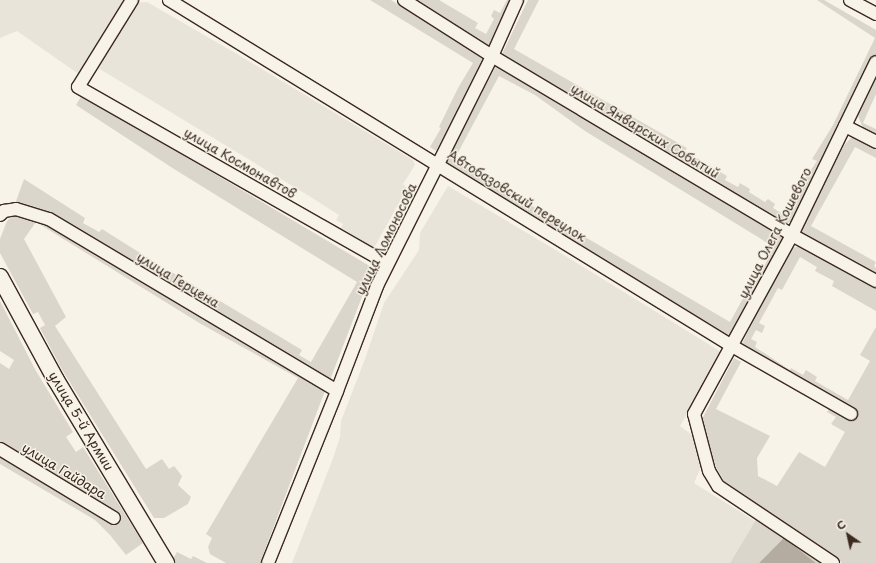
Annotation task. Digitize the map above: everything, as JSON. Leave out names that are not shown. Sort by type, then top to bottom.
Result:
[{"type":"street","name":"улица Космонавтов","points":[[132,0],[78,88],[387,263]]},
{"type":"street","name":"Автобазовский переулок","points":[[169,0],[732,346],[851,414]]},
{"type":"street","name":"улица Январских Событий","points":[[404,0],[492,56],[792,235],[876,281]]},
{"type":"street","name":"улица Ломоносова","points":[[268,563],[387,263],[492,56],[517,0]]},
{"type":"street","points":[[850,0],[876,14]]},
{"type":"street","name":"улица Олега Кошевого","points":[[833,563],[718,486],[709,471],[694,414],[792,235],[876,62]]},
{"type":"street","points":[[845,126],[876,142]]},
{"type":"street","name":"улица Герцена","points":[[0,215],[4,210],[16,209],[49,219],[337,392]]},
{"type":"street","name":"улица 5-й Армии","points":[[0,276],[56,380],[166,563]]},
{"type":"street","name":"улица Гайдара","points":[[0,449],[114,518]]},
{"type":"shaded area","points":[[0,0],[125,0],[80,75],[17,31],[0,38]]},
{"type":"shaded area","points":[[370,0],[391,0],[482,59],[482,63],[457,114],[436,151],[430,147],[441,128],[439,127],[458,88],[473,63]]},
{"type":"shaded area","points":[[412,0],[439,0],[478,23],[475,28],[486,34],[494,19],[491,16],[494,10],[500,13],[507,0],[510,0],[488,47]]},
{"type":"shaded area","points":[[528,0],[539,0],[514,49],[687,148],[685,151],[727,176],[725,180],[738,187],[740,183],[750,189],[749,192],[765,202],[768,199],[775,204],[773,208],[786,216],[794,203],[790,200],[817,161],[812,159],[833,125],[875,38],[817,0],[824,0],[876,30],[876,58],[792,221],[785,224],[775,221],[502,54]]},
{"type":"shaded area","points":[[147,2],[237,54],[413,160],[415,165],[403,184],[407,188],[374,248],[341,228],[343,224],[336,220],[339,215],[98,68],[138,3]]},
{"type":"shaded area","points":[[497,64],[784,238],[731,339],[445,164]],"holes":[[[499,76],[535,95],[585,131],[774,247],[756,282],[753,280],[730,322],[454,160]]]},
{"type":"shaded area","points":[[876,76],[876,94],[863,123],[876,129],[876,137],[863,128],[858,116]]},
{"type":"shaded area","points":[[82,95],[373,268],[330,380],[196,298],[111,250],[15,204],[24,179],[85,218],[83,223],[99,232],[102,229],[156,263],[155,266],[168,274],[170,271],[302,350],[299,355],[311,362],[357,282],[174,169],[76,105]]},
{"type":"shaded area","points":[[853,136],[876,147],[876,158],[855,147],[811,226],[876,262],[874,266],[876,268],[876,279],[802,235],[801,231],[802,225],[845,144]]},
{"type":"shaded area","points":[[448,186],[723,353],[680,426],[696,438],[704,460],[694,483],[755,521],[730,563],[292,563],[332,461],[340,437],[341,421],[365,359],[384,303],[419,250],[420,233]]},
{"type":"shaded area","points":[[15,214],[40,218],[326,388],[260,563],[226,563],[210,554],[208,547],[212,538],[206,534],[298,378],[201,324],[36,222],[24,239],[66,317],[55,326],[146,469],[162,459],[169,469],[174,466],[182,476],[178,485],[191,497],[188,504],[164,518],[154,518],[61,368],[40,328],[45,325],[38,312],[33,314],[0,253],[0,239],[7,221]]},
{"type":"shaded area","points":[[801,246],[876,288],[876,311],[832,286],[834,281],[815,271],[817,267],[800,257],[782,290],[778,288],[759,323],[765,326],[762,333],[756,330],[751,339],[757,342],[755,347],[790,370],[791,368],[803,375],[806,370],[817,377],[815,381],[848,400],[870,361],[860,355],[876,327],[876,563],[842,563],[724,481],[716,467],[701,421],[734,358],[741,362],[716,409],[770,436],[757,458],[758,476],[777,486],[799,452],[825,467],[845,432],[831,424],[836,417],[827,412],[834,400],[741,346],[786,253],[792,248]]},
{"type":"shaded area","points":[[0,301],[36,371],[73,432],[66,437],[76,452],[83,447],[143,543],[126,555],[110,535],[95,520],[0,464],[0,457],[34,477],[41,467],[0,443],[0,363],[9,369],[14,360],[0,351]]},
{"type":"shaded area","points":[[758,516],[824,563],[816,563],[784,539],[759,563],[730,563]]},
{"type":"shaded area","points":[[784,538],[816,563],[759,563]]},
{"type":"shaded area","points":[[177,552],[191,559],[193,556],[207,563],[172,563],[171,562]]}]
